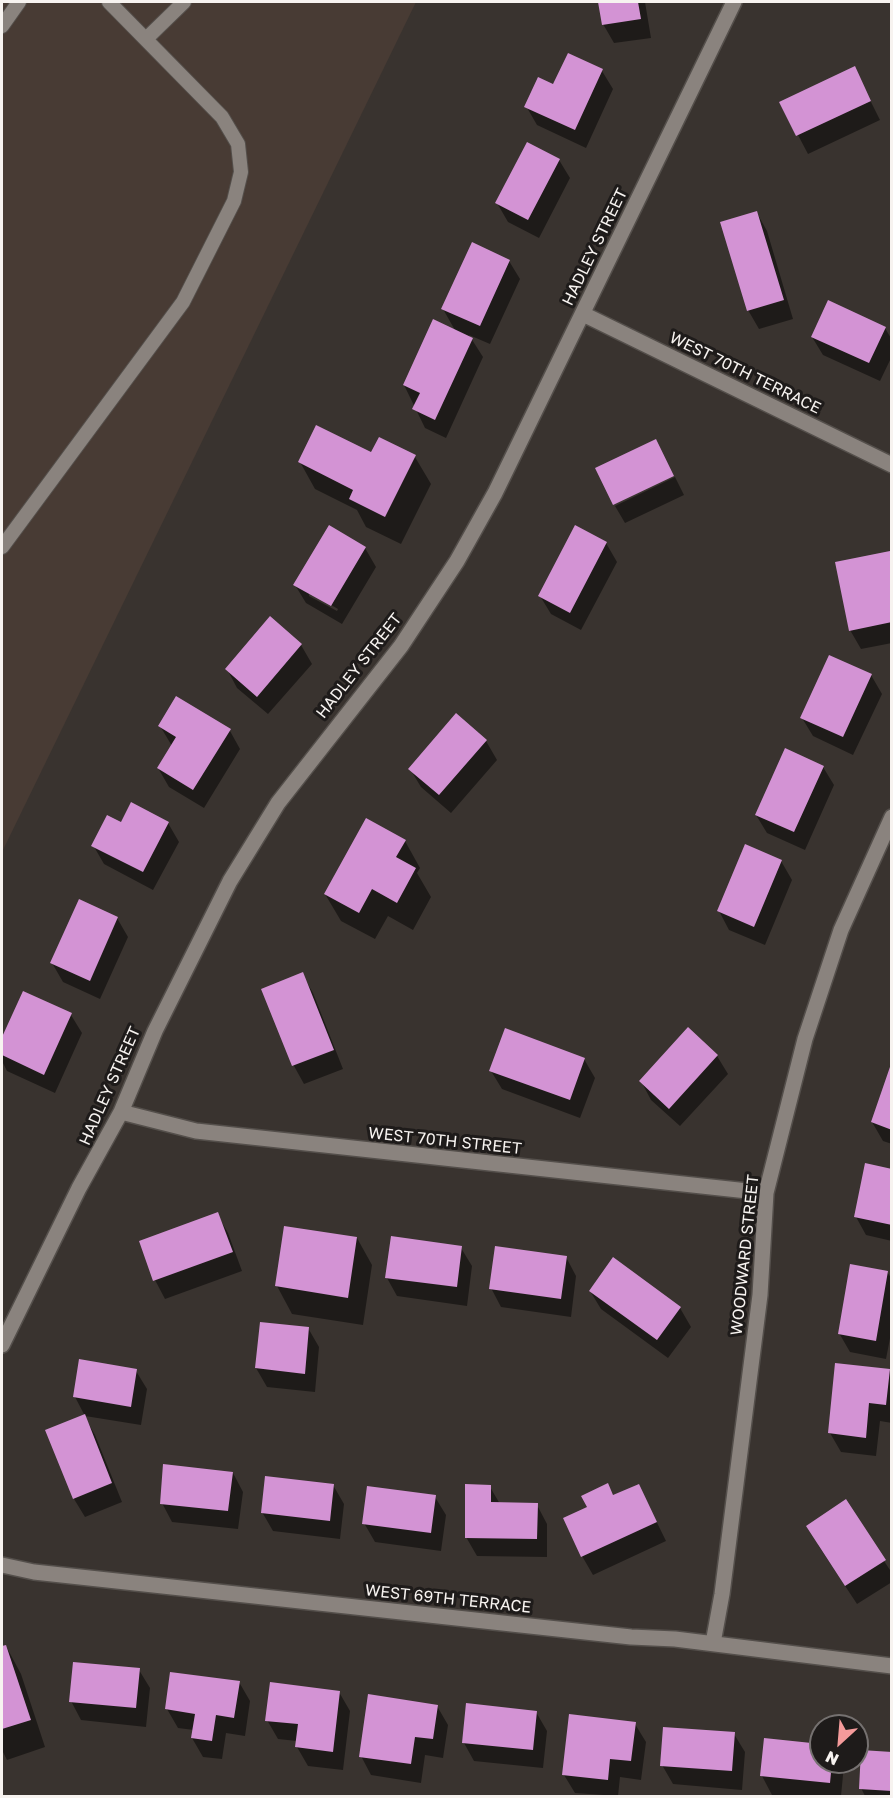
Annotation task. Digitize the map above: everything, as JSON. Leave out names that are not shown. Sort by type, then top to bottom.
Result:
[{"type":"street","name":"HADLEY STREET","points":[[2,1346],[79,1188],[121,1112],[172,993],[230,881],[278,803],[400,646],[458,561],[495,493],[734,2]]},
{"type":"street","name":"WEST 70TH TERRACE","points":[[583,314],[891,465]]},
{"type":"street","name":"WOODWARD STREET","points":[[713,1643],[722,1594],[760,1295],[766,1193],[805,1039],[841,930],[891,817]]},
{"type":"street","name":"WEST 70TH STREET","points":[[121,1112],[196,1131],[766,1193]]},
{"type":"street","name":"WEST 69TH TERRACE","points":[[2,1565],[46,1574],[632,1637],[713,1643],[891,1666]]},
{"type":"lane","points":[[2,26],[19,2]]},
{"type":"lane","points":[[2,547],[183,302],[234,201],[241,172],[238,144],[222,117],[147,38],[109,2]]},
{"type":"lane","points":[[147,38],[184,2]]},
{"type":"shaded area","points":[[2,2],[416,2],[2,852]]},
{"type":"building","points":[[598,2],[638,2],[641,19],[602,25]]},
{"type":"building","points":[[568,53],[603,69],[575,130],[524,107],[538,77],[553,84]]},
{"type":"building","points":[[855,66],[871,101],[796,136],[779,102]]},
{"type":"building","points":[[527,142],[560,159],[528,220],[495,203]]},
{"type":"building","points":[[757,211],[784,300],[747,311],[720,222]]},
{"type":"building","points":[[472,242],[510,260],[480,326],[441,309]]},
{"type":"building","points":[[828,300],[886,327],[869,363],[811,337]]},
{"type":"building","points":[[433,319],[473,338],[435,420],[412,409],[420,393],[403,385]]},
{"type":"building","points":[[316,425],[371,452],[379,437],[416,455],[385,517],[349,499],[353,490],[298,462]]},
{"type":"building","points":[[656,439],[674,476],[613,505],[595,468]]},
{"type":"building","points":[[329,525],[366,547],[331,606],[293,585]]},
{"type":"building","points":[[575,525],[607,542],[570,613],[538,596]]},
{"type":"building","points":[[890,551],[892,622],[849,631],[835,562]]},
{"type":"building","points":[[270,616],[302,644],[257,697],[225,669]]},
{"type":"building","points":[[829,655],[872,674],[843,737],[800,718]]},
{"type":"building","points":[[176,696],[231,729],[193,790],[157,768],[176,737],[158,726]]},
{"type":"building","points":[[456,713],[487,740],[439,795],[408,769]]},
{"type":"building","points":[[785,748],[824,766],[794,832],[755,815]]},
{"type":"building","points":[[131,802],[169,822],[143,872],[91,846],[107,815],[121,822]]},
{"type":"building","points":[[366,818],[406,840],[396,857],[416,868],[397,903],[372,889],[359,913],[324,894]]},
{"type":"building","points":[[745,844],[782,860],[754,927],[717,911]]},
{"type":"building","points":[[79,899],[118,917],[90,981],[50,963]]},
{"type":"building","points":[[303,972],[334,1050],[292,1066],[261,989]]},
{"type":"building","points":[[23,991],[72,1013],[44,1075],[2,1055],[2,1037]]},
{"type":"building","points":[[688,1027],[718,1055],[669,1109],[639,1081]]},
{"type":"building","points":[[505,1028],[585,1058],[570,1100],[489,1071]]},
{"type":"building","points":[[892,1064],[892,1130],[871,1122]]},
{"type":"building","points":[[865,1163],[892,1169],[892,1225],[854,1217]]},
{"type":"building","points":[[218,1212],[233,1252],[153,1281],[139,1241]]},
{"type":"building","points":[[284,1226],[357,1237],[348,1298],[275,1286]]},
{"type":"building","points":[[391,1236],[462,1246],[457,1287],[385,1278]]},
{"type":"building","points":[[495,1246],[567,1256],[561,1299],[489,1289]]},
{"type":"building","points":[[613,1257],[681,1307],[657,1340],[589,1291]]},
{"type":"building","points":[[850,1264],[888,1271],[876,1341],[838,1334]]},
{"type":"building","points":[[260,1322],[309,1327],[305,1374],[255,1368]]},
{"type":"building","points":[[79,1359],[137,1369],[131,1407],[73,1397]]},
{"type":"building","points":[[835,1363],[890,1369],[886,1405],[869,1403],[866,1438],[828,1433]]},
{"type":"building","points":[[85,1414],[112,1483],[73,1499],[45,1430]]},
{"type":"building","points":[[163,1464],[233,1472],[228,1511],[160,1504]]},
{"type":"building","points":[[265,1476],[334,1484],[330,1521],[261,1513]]},
{"type":"building","points":[[608,1483],[613,1495],[639,1484],[657,1522],[581,1557],[563,1518],[587,1507],[581,1496]]},
{"type":"building","points":[[465,1484],[491,1485],[491,1502],[538,1503],[537,1539],[465,1538]]},
{"type":"building","points":[[367,1486],[436,1495],[431,1533],[362,1524]]},
{"type":"building","points":[[846,1499],[886,1560],[845,1586],[806,1526]]},
{"type":"building","points":[[6,1645],[31,1720],[2,1729],[2,1646]]},
{"type":"building","points":[[73,1662],[140,1668],[136,1708],[69,1702]]},
{"type":"building","points":[[170,1672],[240,1681],[234,1718],[216,1715],[212,1741],[191,1738],[195,1714],[165,1709]]},
{"type":"building","points":[[270,1682],[340,1691],[333,1752],[295,1747],[298,1724],[265,1721]]},
{"type":"building","points":[[368,1694],[438,1705],[433,1739],[415,1737],[411,1764],[359,1757]]},
{"type":"building","points":[[466,1703],[537,1711],[533,1750],[462,1743]]},
{"type":"building","points":[[569,1714],[636,1722],[631,1761],[610,1759],[608,1780],[562,1775]]},
{"type":"building","points":[[663,1727],[735,1732],[732,1771],[660,1766]]},
{"type":"building","points":[[764,1738],[809,1743],[809,1774],[831,1774],[830,1783],[760,1776]]},
{"type":"building","points":[[869,1751],[892,1752],[892,1791],[859,1789],[860,1774],[869,1774]]}]
